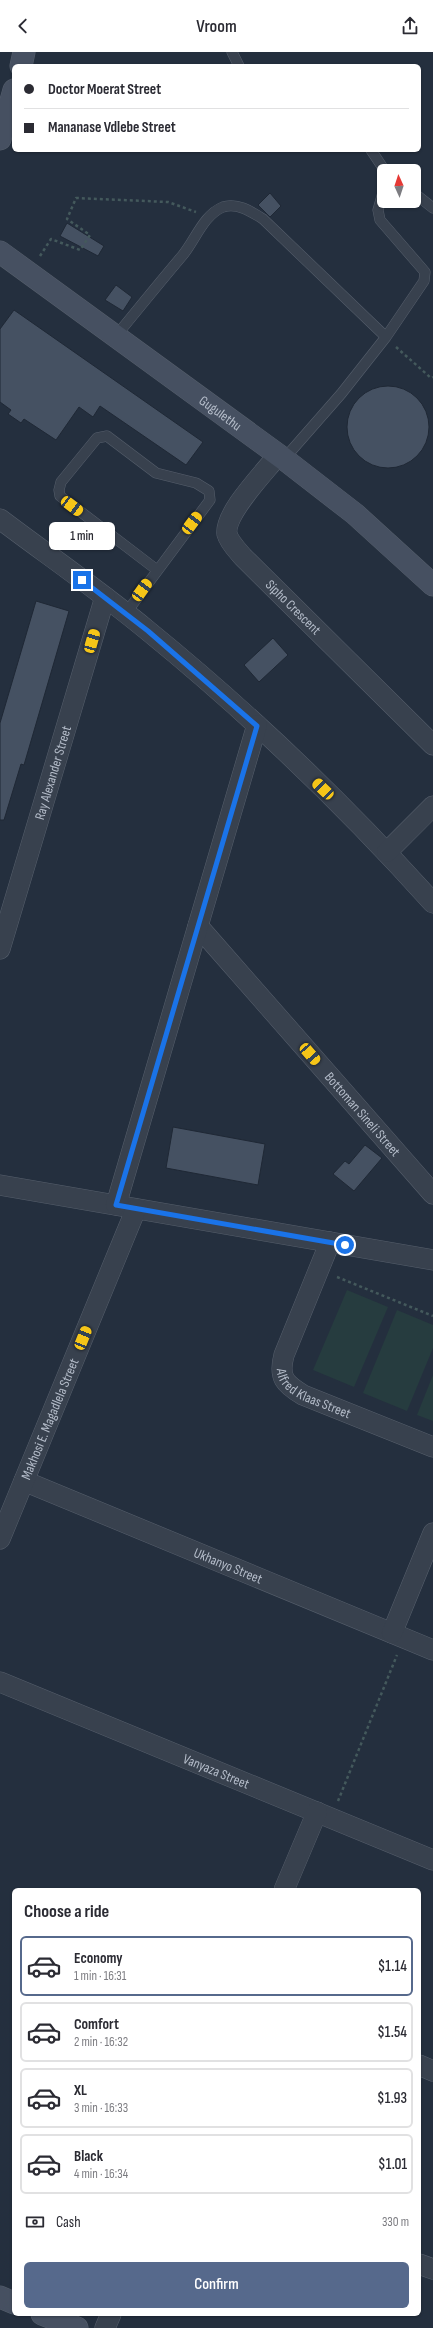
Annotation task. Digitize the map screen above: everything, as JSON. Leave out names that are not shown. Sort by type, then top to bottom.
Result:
[{"type":"street","points":[[21,64],[24,52]]},
{"type":"street","points":[[0,139],[12,97]]},
{"type":"street","name":"Gugulethu","points":[[0,252],[281,457],[355,514],[432,582]]},
{"type":"street","name":"Sipho Crescent","points":[[281,457],[234,511],[227,527],[230,540],[243,557],[433,745]]},
{"type":"street","points":[[0,520],[126,613],[257,726],[387,852],[432,899]]},
{"type":"street","name":"Ray Alexander Street","points":[[0,950],[105,597]]},
{"type":"street","points":[[116,1205],[257,726]]},
{"type":"street","points":[[387,852],[433,806]]},
{"type":"street","name":"Bottoman Sineli Street","points":[[198,926],[433,1194]]},
{"type":"street","points":[[0,1185],[433,1260]]},
{"type":"street","name":"Makhosi E. Magadlela Street","points":[[0,1539],[136,1209]]},
{"type":"street","name":"Alfred Klaas Street","points":[[330,1242],[284,1355],[281,1368],[283,1378],[289,1387],[303,1395],[433,1447]]},
{"type":"street","name":"Ukhanyo Street","points":[[24,1481],[433,1650]]},
{"type":"street","points":[[398,1636],[433,1533]]},
{"type":"street","name":"Vanyaza Street","points":[[0,1682],[433,1860]]},
{"type":"street","points":[[285,1888],[324,1815]]},
{"type":"street","points":[[421,2066],[433,2071]]},
{"type":"street","points":[[421,2265],[433,2269]]},
{"type":"street","points":[[0,2297],[12,2302]]},
{"type":"street","points":[[47,2316],[77,2328]]},
{"type":"street","points":[[105,2328],[110,2316]]},
{"type":"lane","points":[[232,52],[238,64]]},
{"type":"lane","points":[[372,152],[380,164]]},
{"type":"lane","points":[[421,199],[433,208]]},
{"type":"lane","points":[[116,336],[184,254],[209,216],[222,208],[235,206],[251,211],[263,219],[386,337]]},
{"type":"lane","points":[[281,457],[341,394],[386,337],[424,281],[425,272],[380,220],[379,208]]},
{"type":"lane","points":[[126,613],[210,500],[211,495],[194,482],[156,473],[107,436],[101,436],[97,438],[60,482],[60,496],[157,570]]},
{"type":"path","points":[[29,273],[51,239],[80,250],[90,235],[67,219],[76,198],[168,202],[209,216]]},
{"type":"path","points":[[386,337],[431,378],[433,377]]},
{"type":"path","points":[[318,1270],[433,1316]]},
{"type":"path","points":[[324,1815],[398,1636]]},
{"type":"green space","points":[[347,1290],[388,1307],[354,1387],[313,1370]]},
{"type":"green space","points":[[397,1310],[433,1325],[433,1348],[407,1411],[363,1393]]},
{"type":"green space","points":[[433,1375],[433,1421],[417,1415]]},
{"type":"building","points":[[270,193],[281,206],[270,217],[258,205]]},
{"type":"building","points":[[67,223],[104,246],[98,256],[60,236]]},
{"type":"building","points":[[116,285],[132,297],[123,311],[105,300]]},
{"type":"building","points":[[14,310],[203,442],[186,465],[100,406],[93,417],[79,407],[56,440],[24,419],[21,423],[8,414],[11,410],[0,402],[0,329]]},
{"type":"building","points":[[388,386],[404,389],[417,398],[426,411],[429,427],[426,443],[417,456],[404,465],[388,468],[372,465],[359,456],[350,443],[347,427],[350,411],[359,398],[372,389]]},
{"type":"building","points":[[36,601],[69,611],[24,765],[21,764],[4,820],[0,820],[0,723]]},
{"type":"building","points":[[273,638],[288,655],[259,682],[244,665]]},
{"type":"building","points":[[173,1127],[265,1144],[258,1185],[166,1168]]},
{"type":"building","points":[[365,1145],[382,1158],[354,1191],[333,1174],[345,1161],[349,1164]]},
{"type":"route","points":[[82,580],[148,631],[257,726],[116,1205],[345,1245]]}]
